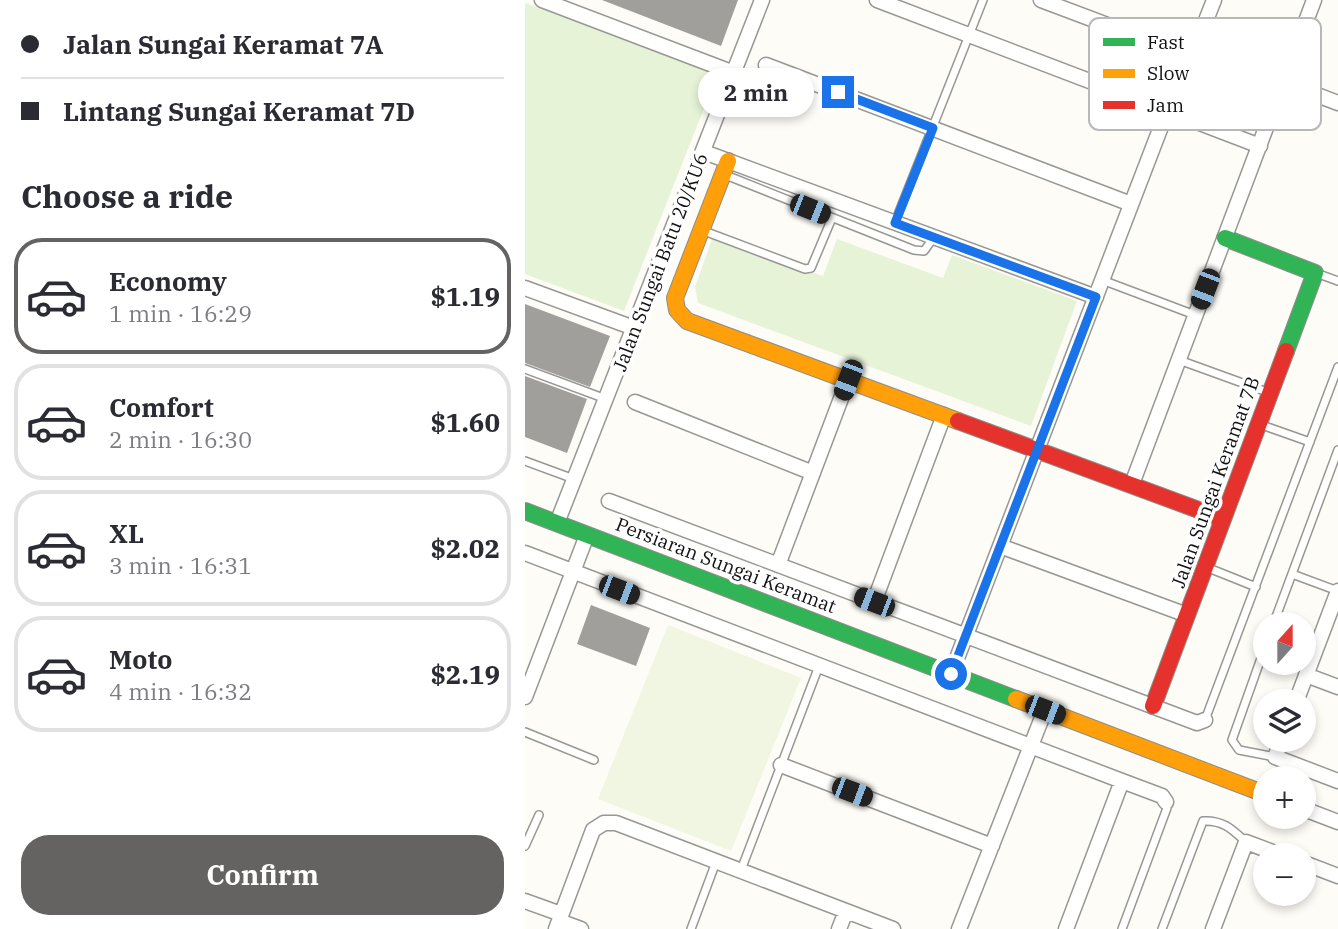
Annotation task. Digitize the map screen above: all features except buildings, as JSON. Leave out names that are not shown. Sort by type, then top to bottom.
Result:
[{"type":"street","points":[[542,0],[734,72]]},
{"type":"street","name":"Jalan Sungai Batu 20/KU6","points":[[557,523],[761,0]]},
{"type":"street","points":[[877,0],[1089,81]]},
{"type":"street","points":[[1041,0],[1089,18]]},
{"type":"street","points":[[1206,18],[1213,0]]},
{"type":"street","points":[[1307,18],[1314,0]]},
{"type":"street","points":[[766,65],[1131,204]]},
{"type":"street","points":[[1321,98],[1338,103]]},
{"type":"street","points":[[951,674],[1160,130]]},
{"type":"street","points":[[1218,130],[1259,145]]},
{"type":"street","points":[[1132,484],[1265,130]]},
{"type":"street","points":[[703,152],[725,167],[895,223],[1096,297]]},
{"type":"street","points":[[725,167],[674,298],[677,310],[687,320],[1223,519]]},
{"type":"street","points":[[1225,238],[1315,273]]},
{"type":"street","name":"Jalan Sungai Keramat 7B","points":[[1153,706],[1315,273]]},
{"type":"street","points":[[525,288],[634,328]]},
{"type":"street","points":[[778,565],[848,380]]},
{"type":"street","points":[[635,402],[813,473]]},
{"type":"street","points":[[874,602],[944,415]]},
{"type":"street","points":[[609,501],[1197,723],[1205,720]]},
{"type":"street","name":"Persiaran Sungai Keramat","points":[[525,511],[1253,789]]},
{"type":"street","points":[[525,697],[529,673],[587,535]]},
{"type":"street","points":[[1000,546],[1187,615]]},
{"type":"street","points":[[525,553],[1162,796],[1166,802]]},
{"type":"street","points":[[1316,649],[1338,591]]},
{"type":"street","points":[[1309,676],[1338,687]]},
{"type":"street","points":[[959,929],[1045,710]]},
{"type":"street","points":[[1277,752],[1275,757],[1338,781]]},
{"type":"street","points":[[782,765],[992,846]]},
{"type":"street","points":[[1066,929],[1122,781]]},
{"type":"street","points":[[1316,814],[1338,822]]},
{"type":"street","points":[[559,921],[593,830],[604,823],[616,824],[893,929]]},
{"type":"street","points":[[1219,927],[1246,842],[1253,845]]},
{"type":"street","points":[[1316,868],[1338,876]]},
{"type":"street","points":[[525,901],[559,921],[581,929]]},
{"type":"street","points":[[839,929],[846,911]]},
{"type":"lane","points":[[895,223],[983,0]]},
{"type":"lane","points":[[725,167],[832,218],[914,250],[924,251],[934,237]]},
{"type":"lane","points":[[701,229],[805,269],[811,268],[832,218]]},
{"type":"lane","points":[[1315,273],[1338,281]]},
{"type":"lane","points":[[1102,280],[1195,315]]},
{"type":"lane","points":[[1179,359],[1270,393]]},
{"type":"lane","points":[[1205,720],[1338,368]]},
{"type":"lane","points":[[525,369],[607,400]]},
{"type":"lane","points":[[1259,424],[1310,442]]},
{"type":"lane","points":[[1278,612],[1338,450]]},
{"type":"lane","points":[[525,461],[574,480]]},
{"type":"lane","points":[[1206,567],[1256,587]]},
{"type":"lane","points":[[1292,574],[1338,591]]},
{"type":"lane","points":[[740,871],[819,666]]},
{"type":"lane","points":[[1255,676],[1232,740],[1239,750],[1275,757]]},
{"type":"lane","points":[[525,732],[594,760]]},
{"type":"lane","points":[[1122,929],[1167,808],[1166,802]]},
{"type":"lane","points":[[525,846],[539,815]]},
{"type":"lane","points":[[1162,929],[1203,821],[1219,821],[1246,842]]},
{"type":"lane","points":[[691,929],[716,862]]},
{"type":"green space","points":[[525,3],[718,73],[624,311],[525,274]]},
{"type":"green space","points":[[713,236],[823,276],[837,239],[943,278],[952,255],[1077,301],[1031,426],[698,303],[695,287]]},
{"type":"green space","points":[[668,625],[801,678],[731,851],[598,799]]},
{"type":"traffic: fast","points":[[1225,238],[1315,273],[1286,351]]},
{"type":"traffic: fast","points":[[525,511],[1016,699]]},
{"type":"traffic: slow","points":[[728,161],[675,298],[677,310],[687,321],[958,421]]},
{"type":"traffic: slow","points":[[1016,699],[1253,789]]},
{"type":"traffic: jam","points":[[1153,706],[1286,351]]},
{"type":"traffic: jam","points":[[958,421],[1223,519]]},
{"type":"route","points":[[838,92],[933,128],[895,223],[1096,297],[951,674]]}]
